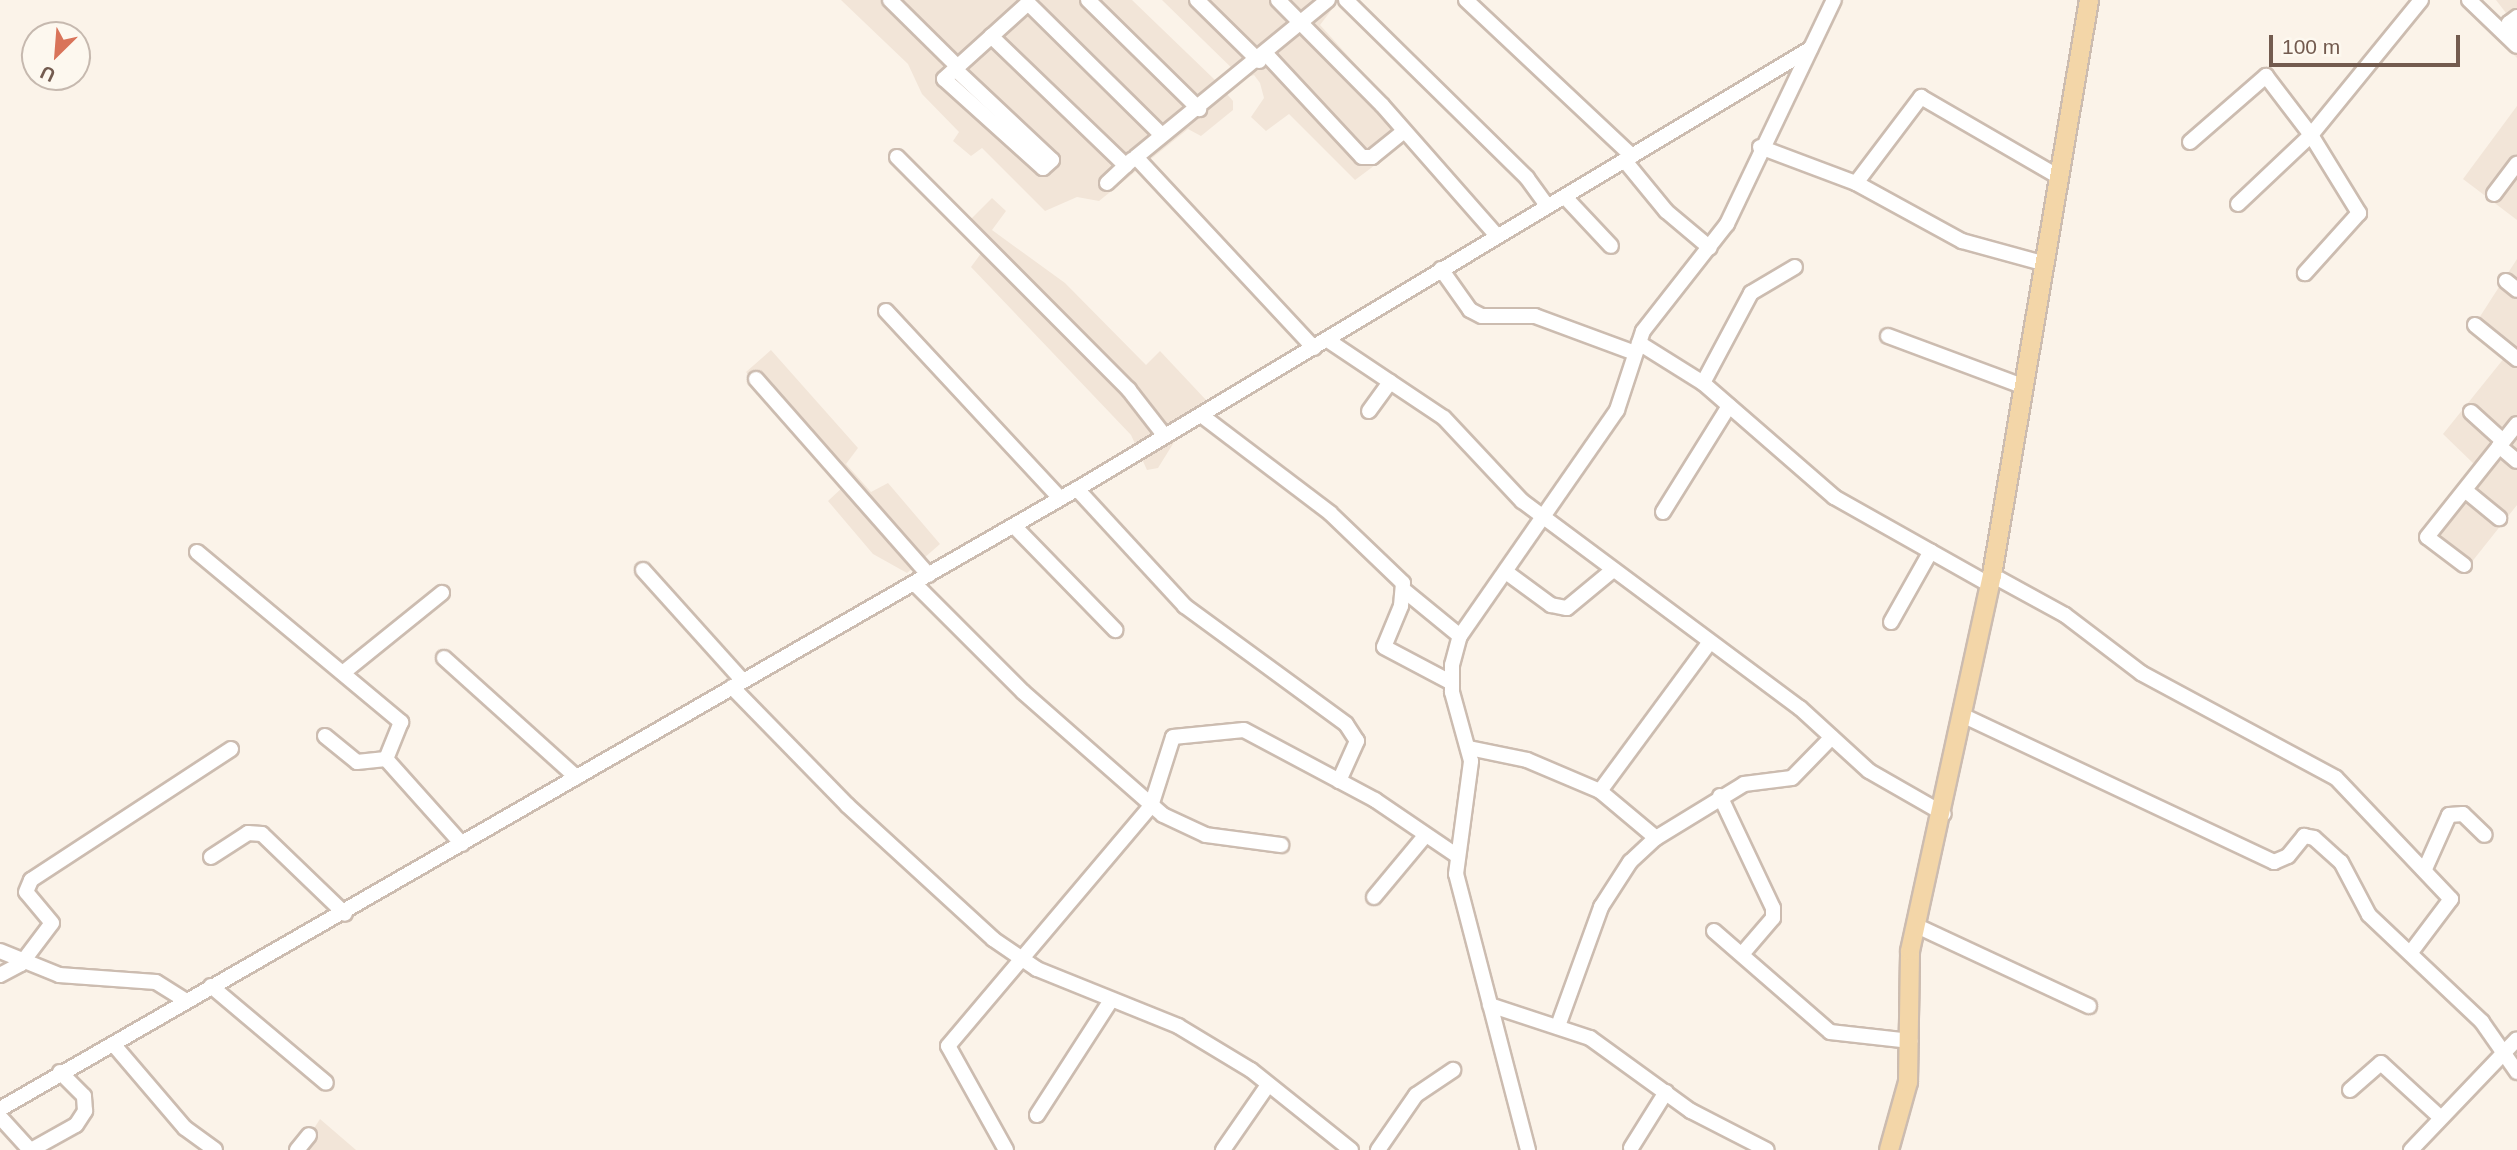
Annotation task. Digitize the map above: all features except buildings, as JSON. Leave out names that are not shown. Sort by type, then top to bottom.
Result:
[{"type":"main road","points":[[1889,1150],[1908,1082],[1915,925],[1944,814],[1991,580],[2089,0]]},
{"type":"street","points":[[890,0],[956,68],[1052,160],[1043,168],[944,79],[956,68],[991,36],[1028,3],[1160,133]]},
{"type":"street","points":[[1087,0],[1199,109]]},
{"type":"street","points":[[1197,0],[1263,58],[1362,157],[1372,157],[1403,131]]},
{"type":"street","points":[[1278,0],[1403,131],[1497,236]]},
{"type":"street","points":[[1107,183],[1160,133],[1199,109],[1302,26],[1328,0]]},
{"type":"street","points":[[1346,0],[1527,178],[1546,206]]},
{"type":"street","points":[[1466,0],[1628,158],[1666,211],[1710,248]]},
{"type":"street","points":[[1528,1150],[1490,1005],[1456,855],[1469,748],[1452,683],[1460,636],[1617,410],[1637,348],[1710,248],[1834,0]]},
{"type":"street","points":[[2238,204],[2311,135],[2421,0]]},
{"type":"street","points":[[2469,0],[2510,25],[2517,46]]},
{"type":"street","points":[[991,36],[1131,161],[1314,348]]},
{"type":"street","points":[[0,1109],[60,1072],[114,1045],[211,986],[345,914],[737,684],[1016,527],[1059,497],[1329,341],[1441,269],[1810,49]]},
{"type":"street","points":[[2190,142],[2266,76],[2311,135],[2359,213],[2305,273]]},
{"type":"street","points":[[1856,183],[1921,97],[2059,177]]},
{"type":"street","points":[[1760,147],[1856,183],[1962,241],[2046,264]]},
{"type":"street","points":[[897,157],[1129,390],[1164,435]]},
{"type":"street","points":[[2494,194],[2517,164]]},
{"type":"street","points":[[1565,197],[1611,246]]},
{"type":"street","points":[[1703,383],[1751,293],[1796,267]]},
{"type":"street","points":[[1441,269],[1470,310],[1482,316],[1535,316],[1637,348],[1703,383],[1834,497],[1931,551],[2065,615],[2141,673],[2322,767],[2425,869],[2451,904],[2411,952]]},
{"type":"street","points":[[886,311],[1059,497]]},
{"type":"street","points":[[2475,325],[2517,359]]},
{"type":"street","points":[[1888,336],[2025,387]]},
{"type":"street","points":[[1329,341],[1444,418],[1543,517],[1832,737],[1869,771],[1944,814]]},
{"type":"street","points":[[756,379],[929,575]]},
{"type":"street","points":[[1369,411],[1391,382]]},
{"type":"street","points":[[1663,512],[1729,406]]},
{"type":"street","points":[[2471,412],[2517,461]]},
{"type":"street","points":[[1201,415],[1330,513],[1405,592],[1460,636]]},
{"type":"street","points":[[2464,565],[2427,537],[2517,424]]},
{"type":"street","points":[[1077,489],[1185,606],[1346,724],[1357,741],[1339,781]]},
{"type":"street","points":[[2466,491],[2498,518]]},
{"type":"street","points":[[1016,527],[1115,630]]},
{"type":"street","points":[[1891,622],[1931,551]]},
{"type":"street","points":[[197,552],[344,672],[404,726],[386,758]]},
{"type":"street","points":[[643,570],[737,684],[931,886],[1023,962],[1178,1026],[1268,1085],[1351,1150]]},
{"type":"street","points":[[1506,572],[1551,605],[1567,607],[1613,570]]},
{"type":"street","points":[[914,583],[1151,806],[1195,832],[1281,845]]},
{"type":"street","points":[[1405,592],[1384,647],[1452,683]]},
{"type":"street","points":[[344,672],[442,593]]},
{"type":"street","points":[[1600,791],[1709,643]]},
{"type":"street","points":[[444,658],[576,777]]},
{"type":"street","points":[[1964,716],[2274,862],[2288,856],[2304,836],[2314,838],[2341,862],[2369,915],[2411,952],[2505,1052],[2517,1072]]},
{"type":"street","points":[[1006,1150],[948,1046],[1023,962],[1151,806],[1167,746],[1185,733],[1244,730],[1339,781],[1424,838],[1456,855]]},
{"type":"street","points":[[325,736],[357,762],[386,758]]},
{"type":"street","points":[[1558,1026],[1601,907],[1630,862],[1656,838],[1720,796],[1744,784],[1792,778],[1832,737]]},
{"type":"street","points":[[1469,748],[1527,760],[1600,791],[1656,838]]},
{"type":"street","points":[[0,975],[21,964],[52,923],[26,892],[31,880],[232,749]]},
{"type":"street","points":[[386,758],[462,844]]},
{"type":"street","points":[[1720,796],[1773,908],[1773,918],[1743,953]]},
{"type":"street","points":[[2425,869],[2449,815],[2463,814],[2485,835]]},
{"type":"street","points":[[211,858],[248,833],[262,834],[345,914]]},
{"type":"street","points":[[1374,897],[1424,838]]},
{"type":"street","points":[[1915,925],[2089,1006]]},
{"type":"street","points":[[1714,931],[1743,953],[1775,990],[1830,1032],[1910,1041]]},
{"type":"street","points":[[0,951],[21,964],[59,975],[156,982],[186,1001]]},
{"type":"street","points":[[211,986],[326,1083]]},
{"type":"street","points":[[1037,1115],[1111,1000]]},
{"type":"street","points":[[1490,1005],[1558,1026],[1610,1048],[1667,1092],[1767,1150]]},
{"type":"street","points":[[2411,1150],[2517,1040]]},
{"type":"street","points":[[114,1045],[185,1128],[215,1150]]},
{"type":"street","points":[[2350,1090],[2381,1063],[2440,1117]]},
{"type":"street","points":[[1378,1150],[1416,1095],[1453,1070]]},
{"type":"street","points":[[0,1117],[30,1150],[76,1125],[85,1111],[84,1096],[60,1072]]},
{"type":"street","points":[[1223,1150],[1268,1085]]},
{"type":"street","points":[[1631,1148],[1667,1092]]},
{"type":"street","points":[[297,1150],[309,1135]]},
{"type":"shaded area","points":[[841,0],[1132,0],[1215,80],[1233,101],[1233,110],[1201,136],[1188,129],[1099,201],[1077,197],[1045,211],[982,148],[971,156],[953,141],[959,132],[922,94],[908,64]]},
{"type":"shaded area","points":[[1162,0],[1339,0],[1320,25],[1418,133],[1355,180],[1289,114],[1266,131],[1251,117],[1264,98],[1260,83],[1254,75],[1243,79]]},
{"type":"shaded area","points":[[2496,0],[2517,0],[2517,58],[2488,29],[2506,13]]},
{"type":"shaded area","points":[[2517,106],[2517,220],[2463,179]]},
{"type":"shaded area","points":[[992,198],[1006,211],[992,230],[1065,283],[1146,365],[1160,351],[1206,400],[1171,422],[1176,439],[1158,468],[1147,470],[1131,435],[971,267],[982,252],[962,228]]},
{"type":"shaded area","points":[[2517,259],[2517,505],[2463,573],[2418,533],[2476,466],[2443,434],[2505,357],[2472,329]]},
{"type":"shaded area","points":[[771,350],[858,448],[846,464],[871,492],[888,483],[940,544],[907,573],[873,554],[828,501],[844,486],[746,372]]},
{"type":"shaded area","points":[[320,1119],[356,1150],[300,1150]]}]
